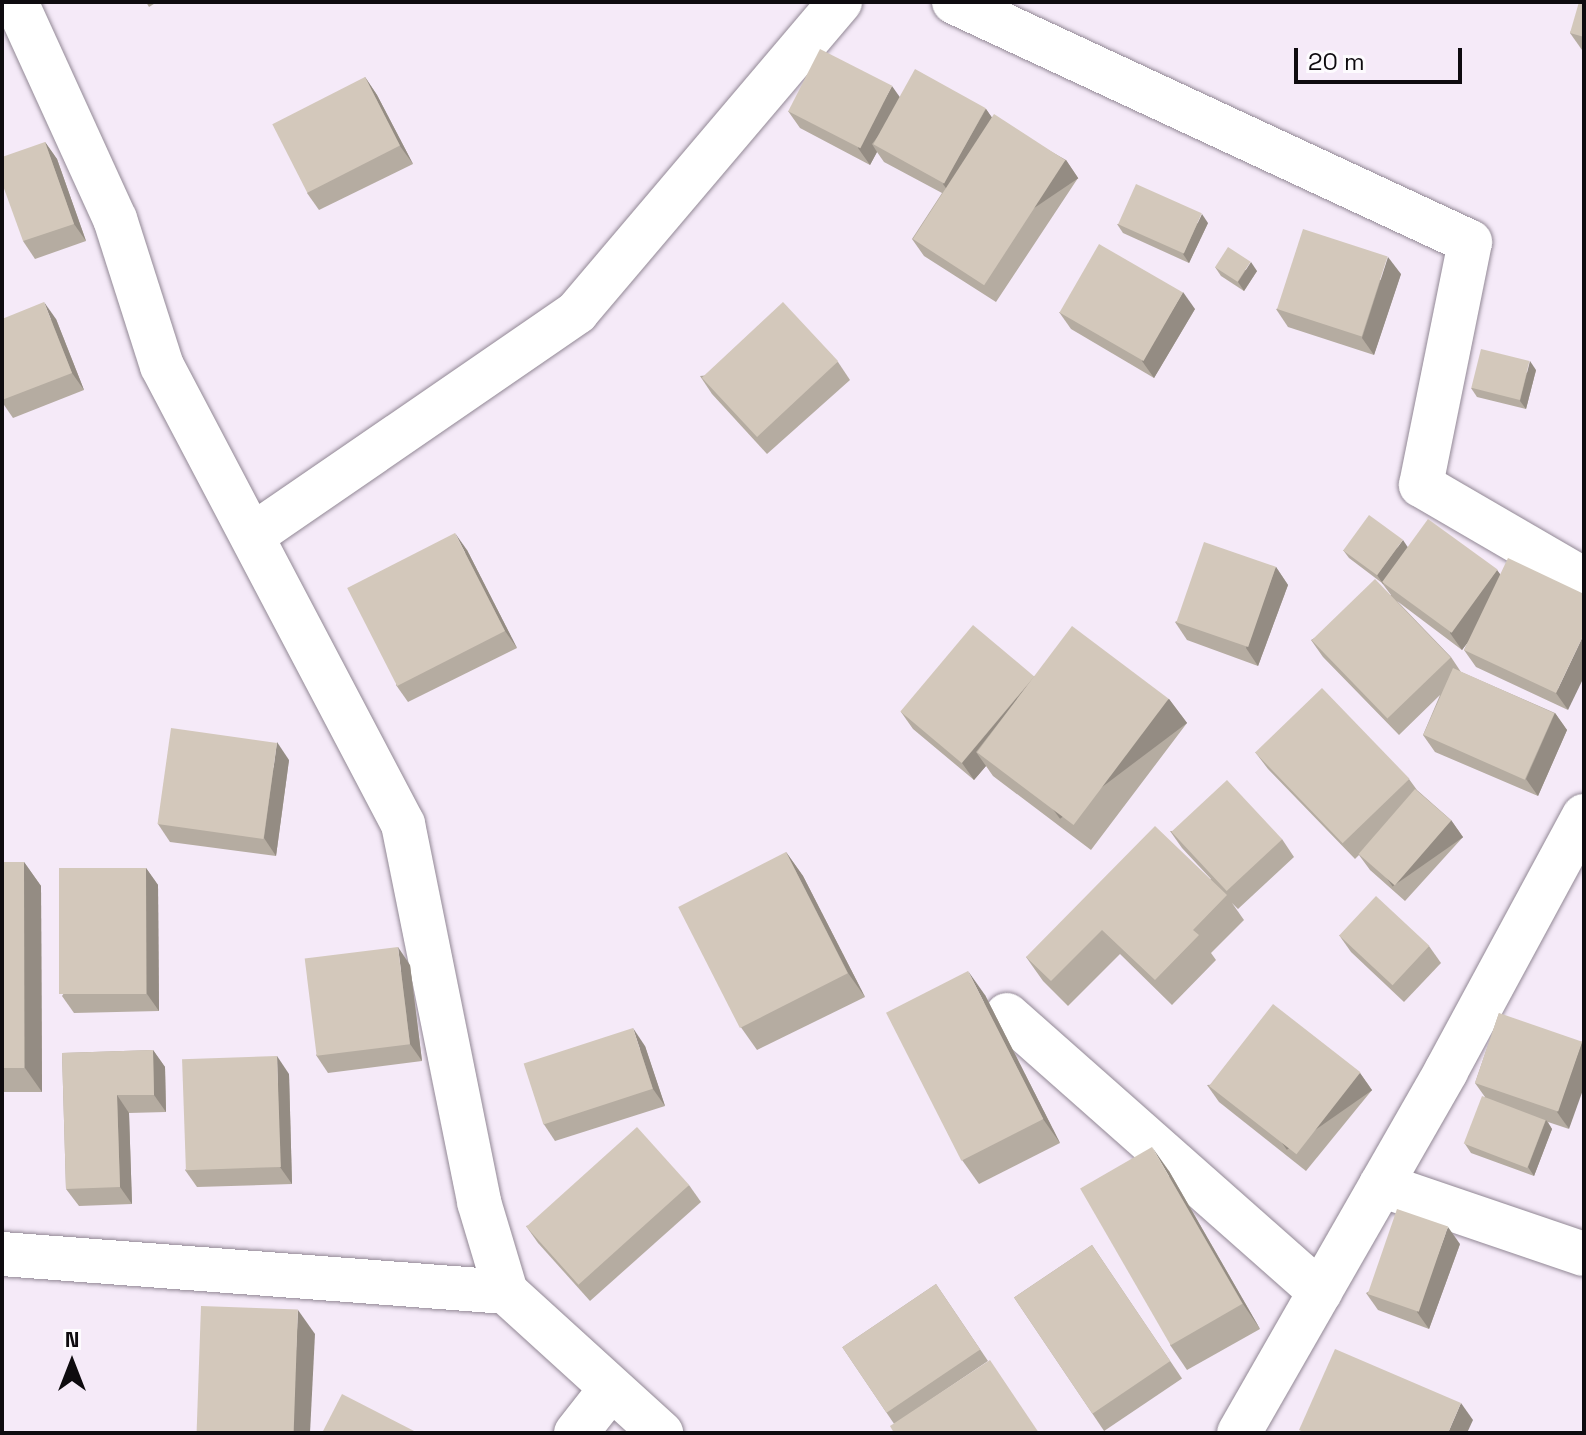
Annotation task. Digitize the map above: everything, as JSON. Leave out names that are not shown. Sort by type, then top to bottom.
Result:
[{"type":"street","points":[[16,2],[115,219],[162,366],[403,824],[479,1202],[506,1292],[609,1391],[661,1433]]},
{"type":"street","points":[[253,535],[577,312],[840,2]]},
{"type":"street","points":[[954,2],[1470,242],[1421,485],[1584,580]]},
{"type":"street","points":[[1239,1433],[1381,1185],[1584,816]]},
{"type":"street","points":[[1007,1015],[1320,1292]]},
{"type":"street","points":[[1381,1185],[1584,1254]]},
{"type":"street","points":[[2,1254],[506,1292]]},
{"type":"street","points":[[576,1433],[609,1391]]},
{"type":"building","points":[[1579,2],[1584,2],[1584,37],[1570,33]]},
{"type":"building","points":[[820,49],[892,86],[860,148],[788,111]]},
{"type":"building","points":[[915,69],[986,108],[944,183],[873,144]]},
{"type":"building","points":[[365,77],[400,146],[307,193],[272,124]]},
{"type":"building","points":[[994,114],[1065,160],[984,285],[913,239]]},
{"type":"building","points":[[45,142],[74,224],[23,241],[2,183],[2,157]]},
{"type":"building","points":[[1136,184],[1202,213],[1184,253],[1118,224]]},
{"type":"building","points":[[1303,229],[1388,257],[1362,336],[1277,309]]},
{"type":"building","points":[[1099,244],[1183,292],[1144,361],[1060,312]]},
{"type":"building","points":[[1228,247],[1251,262],[1238,282],[1215,267]]},
{"type":"building","points":[[44,302],[72,373],[2,400],[2,319]]},
{"type":"building","points":[[783,302],[838,361],[757,437],[702,378]]},
{"type":"building","points":[[1481,349],[1530,361],[1520,400],[1471,388]]},
{"type":"building","points":[[1369,515],[1403,540],[1377,575],[1343,551]]},
{"type":"building","points":[[1428,519],[1498,570],[1452,633],[1382,582]]},
{"type":"building","points":[[455,533],[505,631],[397,686],[347,588]]},
{"type":"building","points":[[1204,542],[1276,567],[1248,647],[1176,622]]},
{"type":"building","points":[[1508,558],[1584,594],[1584,634],[1556,693],[1464,650]]},
{"type":"building","points":[[1375,579],[1451,657],[1387,719],[1312,640]]},
{"type":"building","points":[[973,625],[1034,676],[962,763],[900,712]]},
{"type":"building","points":[[1072,626],[1169,699],[1074,825],[977,752]]},
{"type":"building","points":[[1453,668],[1554,713],[1525,780],[1423,735]]},
{"type":"building","points":[[1322,688],[1410,779],[1343,843],[1255,753]]},
{"type":"building","points":[[171,728],[277,743],[263,839],[158,824]]},
{"type":"building","points":[[1227,780],[1282,839],[1227,891],[1171,832]]},
{"type":"building","points":[[1415,789],[1451,820],[1395,885],[1359,854]]},
{"type":"building","points":[[1155,826],[1227,895],[1193,930],[1199,935],[1155,980],[1102,930],[1051,981],[1026,957]]},
{"type":"building","points":[[786,852],[848,973],[740,1028],[678,907]]},
{"type":"building","points":[[2,862],[24,862],[24,1068],[2,1068]]},
{"type":"building","points":[[59,868],[146,868],[146,994],[59,994]]},
{"type":"building","points":[[1376,896],[1429,946],[1393,985],[1339,935]]},
{"type":"building","points":[[398,947],[410,1044],[317,1056],[305,958]]},
{"type":"building","points":[[968,971],[1043,1119],[961,1161],[886,1013]]},
{"type":"building","points":[[1273,1004],[1360,1072],[1296,1154],[1209,1086]]},
{"type":"building","points":[[1499,1013],[1582,1042],[1558,1112],[1475,1083]]},
{"type":"building","points":[[633,1028],[653,1089],[543,1124],[524,1064]]},
{"type":"building","points":[[153,1050],[154,1095],[117,1095],[120,1187],[66,1189],[62,1053]]},
{"type":"building","points":[[277,1056],[281,1167],[186,1170],[182,1059]]},
{"type":"building","points":[[1482,1096],[1545,1120],[1527,1168],[1464,1144]]},
{"type":"building","points":[[637,1127],[689,1185],[578,1285],[526,1227]]},
{"type":"building","points":[[1152,1147],[1242,1304],[1171,1345],[1080,1188]]},
{"type":"building","points":[[1397,1209],[1448,1227],[1419,1312],[1368,1294]]},
{"type":"building","points":[[1092,1245],[1170,1361],[1092,1414],[1014,1298]]},
{"type":"building","points":[[936,1284],[980,1349],[886,1413],[842,1347]]},
{"type":"building","points":[[201,1306],[298,1309],[294,1433],[197,1433]]},
{"type":"building","points":[[1335,1349],[1461,1403],[1448,1433],[1306,1433],[1299,1430]]},
{"type":"building","points":[[990,1360],[1039,1433],[894,1433],[890,1426]]},
{"type":"building","points":[[342,1394],[418,1433],[322,1433]]}]
